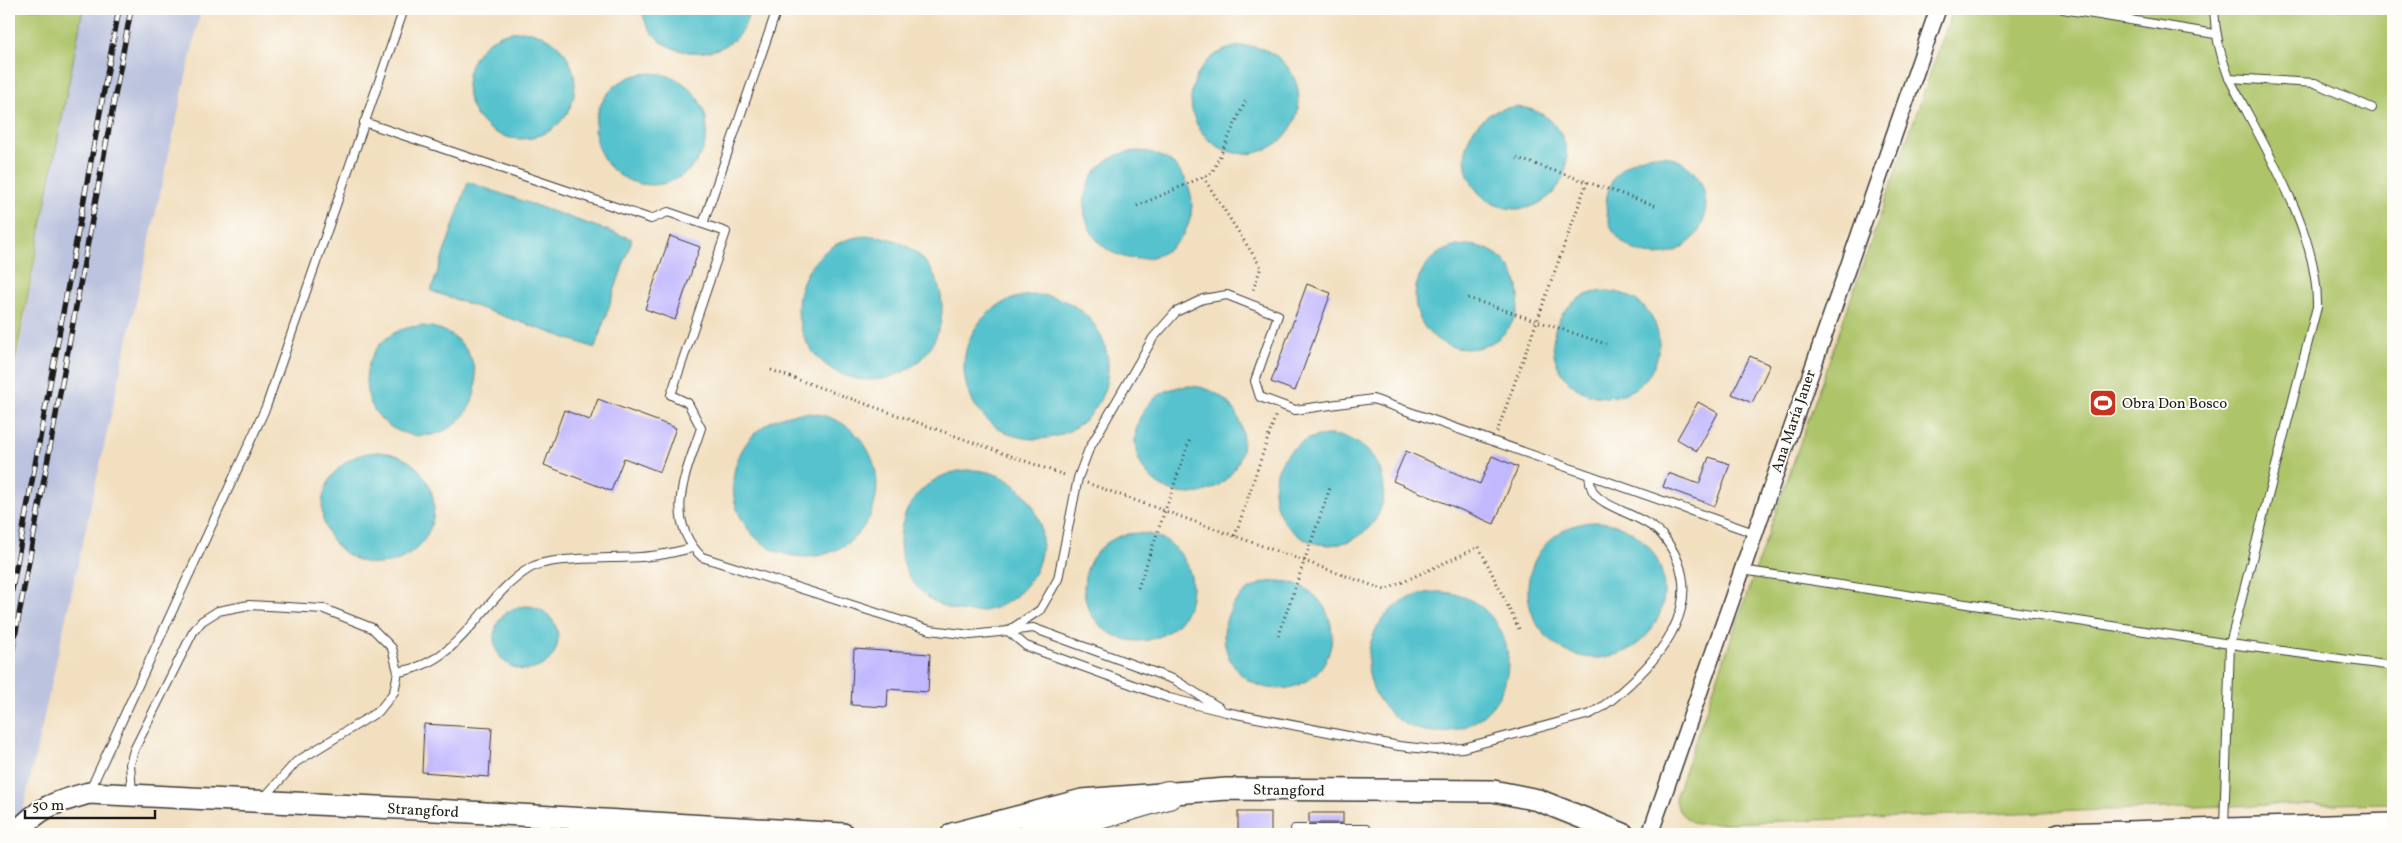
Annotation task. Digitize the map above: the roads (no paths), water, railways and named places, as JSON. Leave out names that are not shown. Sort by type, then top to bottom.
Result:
[{"type":"highway","points":[[1034,834],[1168,795]]},
{"type":"street","name":"Ana María Janer","points":[[1650,834],[1938,9]]},
{"type":"street","name":"Strangford","points":[[952,834],[1082,800],[1168,795],[1226,789],[1493,791],[1538,800],[1623,834]]},
{"type":"street","name":"Strangford","points":[[16,834],[33,815],[52,803],[89,793],[843,834]]},
{"type":"street","points":[[2059,834],[2393,824]]},
{"type":"lane","points":[[89,793],[266,407],[404,9]]},
{"type":"lane","points":[[703,224],[777,9]]},
{"type":"lane","points":[[2064,9],[2215,34]]},
{"type":"lane","points":[[2214,9],[2215,34],[2220,55],[2229,78],[2300,220],[2318,289],[2318,307],[2230,644],[2224,829]]},
{"type":"lane","points":[[2229,78],[2315,83],[2372,108]]},
{"type":"lane","points":[[364,122],[651,219],[668,212],[726,232],[671,395],[688,403],[701,428],[678,500],[680,519],[692,548],[702,557],[930,630],[971,635],[1032,628],[1175,680],[1226,712]]},
{"type":"lane","points":[[1008,631],[1040,610],[1058,579],[1078,480],[1089,449],[1153,338],[1176,312],[1203,299],[1227,295],[1278,314],[1255,381],[1260,397],[1295,410],[1373,399],[1754,533]]},
{"type":"lane","points":[[1008,631],[1026,646],[1168,698],[1226,712],[1399,746],[1435,750],[1463,748],[1590,714],[1605,706],[1651,663],[1664,646],[1680,614],[1684,585],[1681,570],[1673,551],[1660,534],[1636,517],[1600,499],[1590,485],[1589,475]]},
{"type":"lane","points":[[398,672],[426,665],[444,654],[517,578],[543,562],[651,556],[692,548]]},
{"type":"lane","points":[[1742,570],[2230,644],[2393,666]]},
{"type":"lane","points":[[133,794],[130,764],[134,750],[193,632],[202,621],[218,611],[249,605],[324,609],[372,628],[392,648],[398,672],[394,692],[379,711],[296,762],[260,802]]},
{"type":"lane","points":[[1295,834],[1295,829],[1366,829],[1366,834]]},
{"type":"water","points":[[642,9],[749,9],[743,28],[731,42],[715,50],[697,52],[678,50],[661,42],[649,28]]},
{"type":"water","points":[[521,31],[542,35],[560,46],[571,64],[575,85],[571,106],[560,124],[542,135],[521,139],[500,135],[482,124],[471,106],[467,85],[471,64],[482,46],[500,35]]},
{"type":"water","points":[[1245,46],[1266,50],[1283,62],[1295,79],[1299,100],[1295,121],[1283,138],[1266,150],[1245,154],[1224,150],[1207,138],[1195,121],[1191,100],[1195,79],[1207,62],[1224,50]]},
{"type":"water","points":[[651,73],[662,74],[672,78],[690,90],[702,108],[706,118],[706,140],[702,150],[690,168],[672,180],[662,184],[651,185],[640,184],[630,180],[612,168],[600,150],[596,140],[595,129],[596,118],[600,108],[612,90],[630,78],[640,74]]},
{"type":"water","points":[[1516,107],[1535,111],[1552,122],[1563,139],[1567,158],[1563,177],[1552,194],[1535,205],[1516,209],[1497,205],[1480,194],[1469,177],[1465,158],[1469,139],[1480,122],[1497,111]]},
{"type":"water","points":[[1138,151],[1159,155],[1176,167],[1188,184],[1192,205],[1188,226],[1176,243],[1159,255],[1138,259],[1117,255],[1100,243],[1088,226],[1084,205],[1088,184],[1100,167],[1117,155]]},
{"type":"water","points":[[1656,155],[1675,159],[1692,169],[1702,186],[1706,205],[1702,224],[1692,241],[1675,251],[1656,255],[1637,251],[1620,241],[1610,224],[1606,205],[1610,186],[1620,169],[1637,159]]},
{"type":"water","points":[[468,182],[632,239],[595,348],[431,291]]},
{"type":"water","points":[[870,236],[898,241],[921,257],[937,280],[942,308],[937,336],[921,359],[898,375],[870,380],[842,375],[819,359],[803,336],[798,308],[803,280],[819,257],[842,241]]},
{"type":"water","points":[[1467,245],[1487,249],[1504,260],[1515,277],[1519,297],[1515,317],[1504,334],[1487,345],[1467,349],[1447,345],[1430,334],[1419,317],[1415,297],[1419,277],[1430,260],[1447,249]]},
{"type":"water","points":[[1606,291],[1626,295],[1644,306],[1655,324],[1659,344],[1655,364],[1644,382],[1626,393],[1606,397],[1586,393],[1568,382],[1557,364],[1553,344],[1557,324],[1568,306],[1586,295]]},
{"type":"water","points":[[1036,295],[1063,301],[1076,307],[1087,316],[1096,327],[1102,340],[1108,367],[1102,394],[1096,407],[1087,418],[1076,427],[1063,433],[1036,439],[1009,433],[996,427],[985,418],[976,407],[970,394],[964,367],[970,340],[976,327],[985,316],[996,307],[1009,301]]},
{"type":"water","points":[[421,326],[442,330],[460,342],[472,360],[476,381],[472,402],[460,420],[442,432],[421,436],[400,432],[382,420],[370,402],[366,381],[370,360],[382,342],[400,330]]},
{"type":"water","points":[[1189,386],[1210,390],[1227,402],[1239,419],[1243,440],[1239,461],[1227,478],[1210,490],[1189,494],[1168,490],[1151,478],[1139,461],[1135,440],[1139,419],[1151,402],[1168,390]]},
{"type":"water","points":[[805,413],[819,414],[833,419],[845,425],[856,434],[865,445],[871,457],[876,471],[876,499],[871,513],[865,525],[856,536],[845,545],[833,551],[819,556],[805,557],[791,556],[777,551],[765,545],[754,536],[745,525],[739,513],[734,499],[733,485],[734,471],[739,457],[745,445],[754,434],[765,425],[777,419],[791,414]]},
{"type":"water","points":[[1329,435],[1350,439],[1368,451],[1380,469],[1384,490],[1380,511],[1368,529],[1350,541],[1329,545],[1308,541],[1290,529],[1278,511],[1274,490],[1278,469],[1290,451],[1308,439]]},
{"type":"water","points":[[378,452],[400,456],[418,468],[430,486],[434,508],[430,530],[418,548],[400,560],[378,564],[356,560],[338,548],[326,530],[322,508],[326,486],[338,468],[356,456]]},
{"type":"water","points":[[971,470],[998,476],[1010,482],[1021,491],[1030,502],[1036,514],[1042,541],[1036,568],[1030,580],[1021,591],[1010,600],[998,606],[971,612],[944,606],[932,600],[921,591],[912,580],[906,568],[900,541],[906,514],[912,502],[921,491],[932,482],[944,476]]},
{"type":"water","points":[[1596,522],[1622,527],[1634,533],[1644,542],[1653,552],[1659,564],[1664,590],[1659,616],[1653,628],[1644,638],[1634,647],[1622,653],[1596,658],[1570,653],[1558,647],[1548,638],[1539,628],[1533,616],[1528,590],[1533,564],[1539,552],[1548,542],[1558,533],[1570,527]]},
{"type":"water","points":[[1138,533],[1159,537],[1177,548],[1188,566],[1192,587],[1188,608],[1177,626],[1159,637],[1138,641],[1117,637],[1099,626],[1088,608],[1084,587],[1088,566],[1099,548],[1117,537]]},
{"type":"water","points":[[1278,581],[1299,585],[1316,597],[1328,614],[1332,635],[1328,656],[1316,673],[1299,685],[1278,689],[1257,685],[1240,673],[1228,656],[1224,635],[1228,614],[1240,597],[1257,585]]},
{"type":"water","points":[[1438,592],[1452,593],[1465,597],[1488,612],[1503,635],[1507,648],[1507,676],[1503,689],[1488,712],[1465,727],[1452,731],[1438,732],[1424,731],[1411,727],[1388,712],[1373,689],[1369,676],[1368,662],[1369,648],[1373,635],[1388,612],[1411,597],[1424,593]]},
{"type":"water","points":[[520,606],[532,606],[549,615],[556,626],[558,638],[556,650],[549,661],[532,670],[520,670],[508,665],[499,656],[494,644],[494,632],[499,620],[508,611]]},
{"type":"railway","points":[[9,606],[119,9]]},
{"type":"railway","points":[[9,669],[131,9]]},
{"type":"place","name":"Obra Don Bosco","points":[[2103,403]]}]
